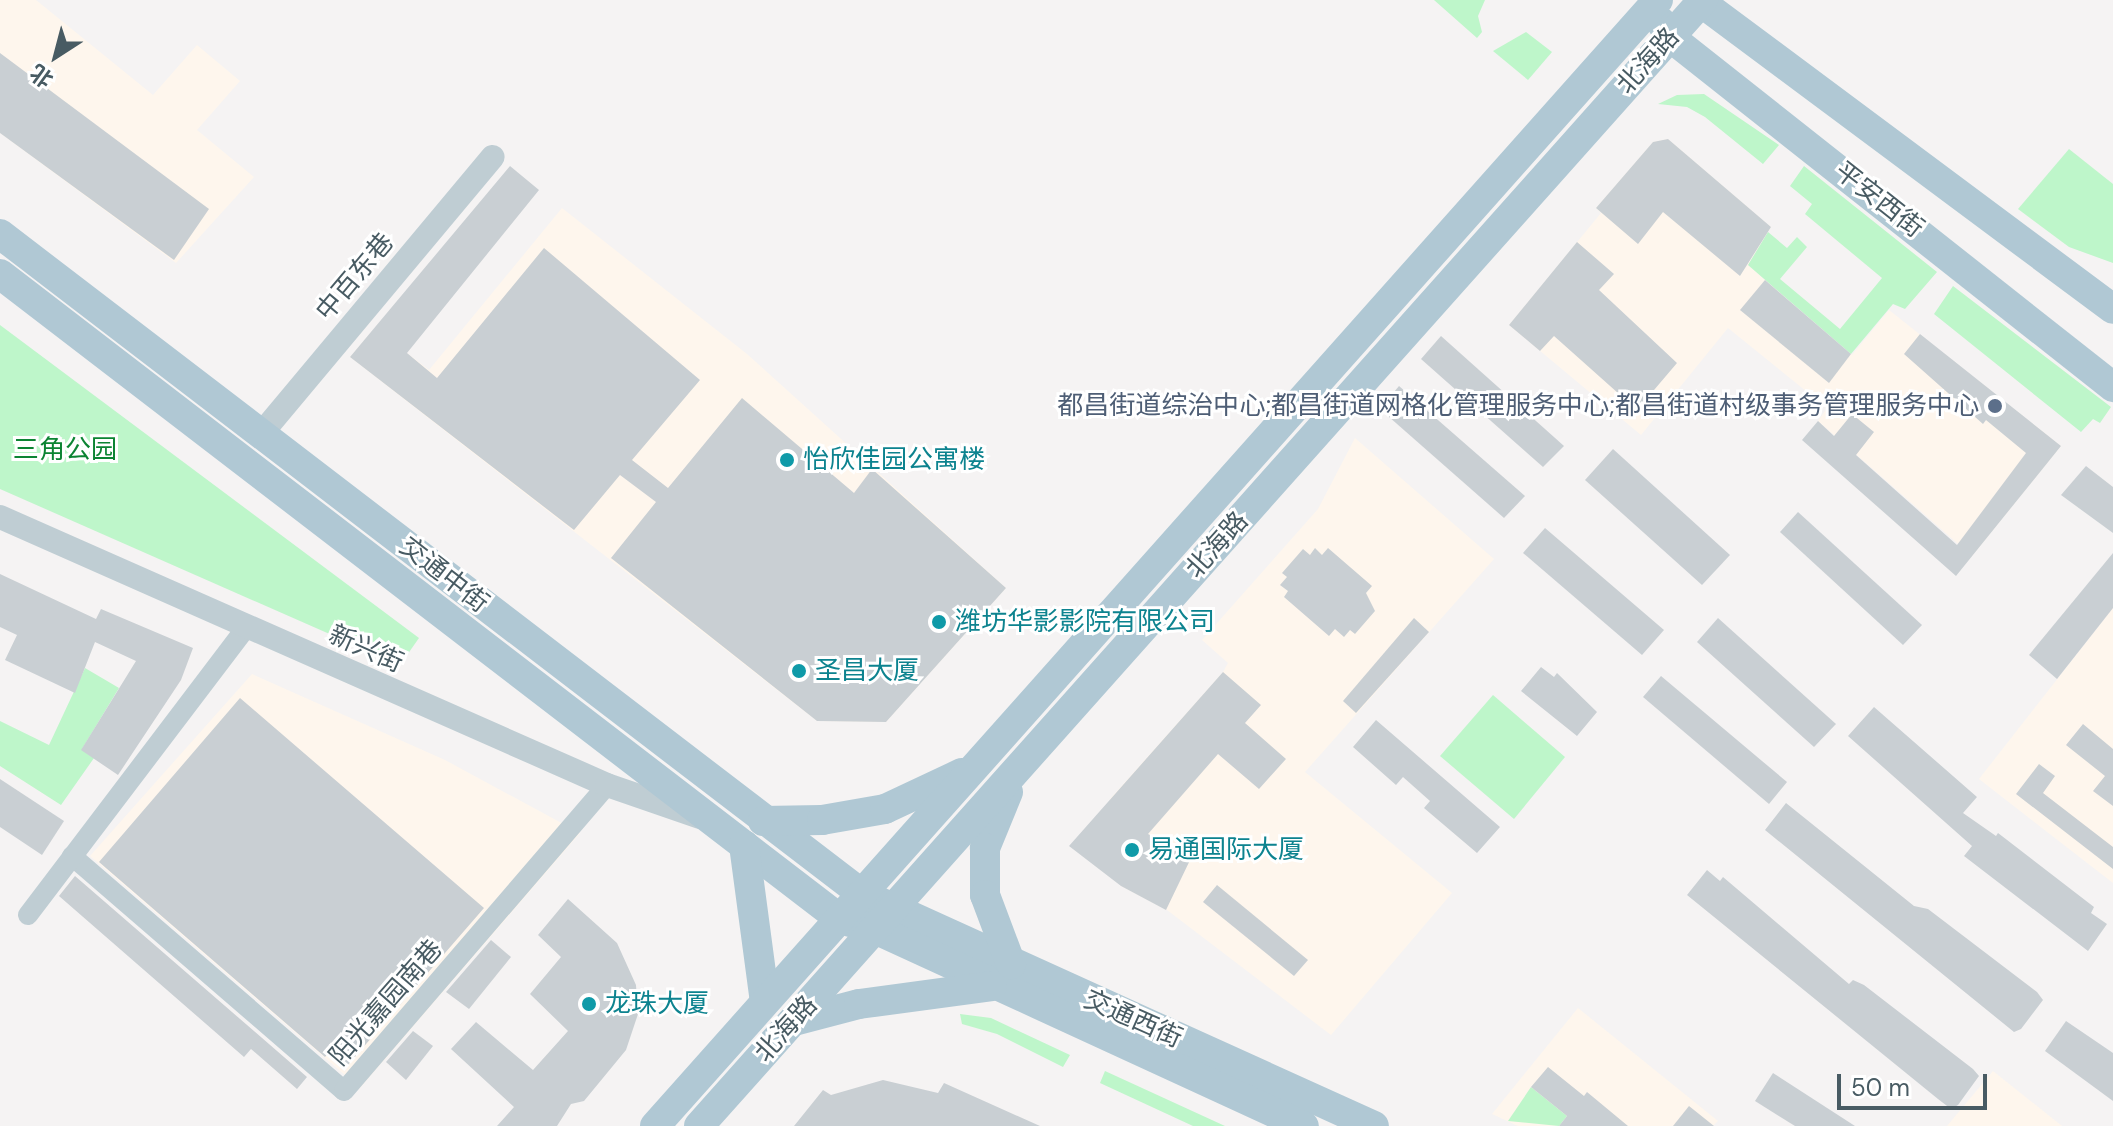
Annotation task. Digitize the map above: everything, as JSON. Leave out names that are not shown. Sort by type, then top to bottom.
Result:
[{"type":"main road","name":"北海路","points":[[699,1126],[1701,1]]},
{"type":"main road","name":"平安西街","points":[[1701,1],[2113,309]]},
{"type":"main road","name":"北海路","points":[[655,1126],[1650,3]]},
{"type":"main road","name":"平安西街","points":[[1650,3],[1670,37],[2113,387]]},
{"type":"main road","name":"交通中街","points":[[0,234],[862,894],[883,920]]},
{"type":"main road","name":"交通中街","points":[[0,274],[840,919]]},
{"type":"main road","points":[[763,821],[822,820],[885,809],[974,767]]},
{"type":"main road","points":[[794,1021],[859,1004],[1003,975],[985,895],[985,848],[1017,770]]},
{"type":"main road","points":[[744,845],[765,1002]]},
{"type":"main road","name":"交通西街","points":[[840,919],[883,920],[1003,975],[1304,1126]]},
{"type":"main road","name":"交通西街","points":[[1003,975],[1374,1126]]},
{"type":"street","name":"中百东巷","points":[[261,434],[493,157]]},
{"type":"street","name":"新兴街","points":[[0,517],[607,785],[712,821]]},
{"type":"street","points":[[28,915],[247,627]]},
{"type":"street","name":"阳光嘉园南巷","points":[[72,856],[344,1091],[607,785]]},
{"type":"shaded area","points":[[0,0],[36,0],[153,95],[197,45],[240,81],[197,130],[254,177],[176,263],[0,133]]},
{"type":"shaded area","points":[[1668,139],[1771,227],[1748,265],[1852,355],[1889,310],[2061,446],[1972,556],[1818,421],[1827,408],[1728,328],[1641,435],[1509,325],[1601,213],[1596,208],[1653,142]]},
{"type":"shaded area","points":[[562,208],[747,354],[1006,588],[886,722],[817,721],[350,357],[375,328],[429,370]]},
{"type":"shaded area","points":[[1355,438],[1494,559],[1305,772],[1452,893],[1331,1035],[1167,910],[1121,886],[1110,799],[1223,672],[1228,663],[1202,640],[1318,509]]},
{"type":"shaded area","points":[[2113,608],[2113,883],[1979,779]]},
{"type":"shaded area","points":[[252,674],[445,760],[580,833],[360,1088],[90,856]]},
{"type":"shaded area","points":[[1578,1008],[1718,1121],[1713,1126],[1518,1126],[1492,1114]]},
{"type":"shaded area","points":[[1993,1071],[2062,1126],[1947,1126]]},
{"type":"green space","points":[[1434,0],[1485,0],[1478,16],[1482,32],[1477,38]]},
{"type":"green space","points":[[1526,32],[1552,52],[1528,80],[1493,51]]},
{"type":"green space","points":[[1704,94],[1779,145],[1763,164],[1705,117],[1687,107],[1658,104],[1677,95]]},
{"type":"green space","points":[[2069,149],[2113,184],[2113,263],[2069,247],[2018,209]]},
{"type":"green space","points":[[1804,166],[1937,272],[1905,309],[1893,304],[1851,354],[1748,265],[1768,232],[1787,248],[1797,237],[1807,247],[1780,279],[1840,329],[1882,278],[1805,214],[1812,204],[1790,186]]},
{"type":"green space","points":[[1953,286],[2111,407],[2100,423],[2093,419],[2081,432],[1934,314]]},
{"type":"green space","name":"三角公园","points":[[0,325],[419,638],[400,665],[0,489]]},
{"type":"green space","points":[[85,668],[119,688],[82,749],[94,758],[61,805],[0,766],[0,721],[49,745]]},
{"type":"green space","points":[[1493,695],[1565,757],[1514,819],[1440,756]]},
{"type":"green space","points":[[960,1014],[991,1018],[1070,1055],[1063,1067],[997,1034],[962,1024]]},
{"type":"green space","points":[[1105,1071],[1225,1126],[1193,1126],[1100,1083]]},
{"type":"green space","points":[[1531,1087],[1567,1116],[1559,1126],[1508,1121]]},
{"type":"building","points":[[0,53],[209,209],[174,260],[0,133]]},
{"type":"building","points":[[1668,139],[1771,227],[1740,276],[1663,212],[1638,244],[1596,208],[1653,142]]},
{"type":"building","points":[[510,166],[539,190],[407,353],[437,378],[544,248],[700,380],[632,460],[668,488],[742,398],[854,493],[872,469],[1006,588],[886,722],[817,721],[611,558],[656,502],[620,475],[574,530],[350,357]]},
{"type":"building","points":[[1577,242],[1614,274],[1599,290],[1677,363],[1637,410],[1554,336],[1540,351],[1509,325]]},
{"type":"building","points":[[1765,280],[1851,354],[1829,383],[1740,310]]},
{"type":"building","points":[[1920,334],[2061,446],[1956,576],[1802,440],[1818,421],[1834,436],[1852,414],[1874,432],[1856,455],[1957,545],[2026,453],[1986,420],[1983,424],[1904,354]]},
{"type":"building","points":[[1441,336],[1564,446],[1543,467],[1421,359]]},
{"type":"building","points":[[1399,386],[1525,496],[1504,518],[1380,409]]},
{"type":"building","points":[[1613,449],[1730,555],[1702,585],[1585,480]]},
{"type":"building","points":[[2086,466],[2113,487],[2113,533],[2061,495]]},
{"type":"building","points":[[1798,512],[1922,625],[1903,645],[1780,532]]},
{"type":"building","points":[[1545,528],[1664,630],[1642,655],[1523,553]]},
{"type":"building","points":[[1315,548],[1322,555],[1328,548],[1372,586],[1366,593],[1375,611],[1355,634],[1350,630],[1344,637],[1335,629],[1329,636],[1284,597],[1288,591],[1280,585],[1287,577],[1282,573],[1303,549],[1310,555]]},
{"type":"building","points":[[2113,553],[2113,608],[2057,679],[2029,655]]},
{"type":"building","points":[[0,574],[96,619],[101,609],[193,648],[181,680],[118,775],[81,750],[136,661],[95,642],[75,693],[5,660],[17,635],[0,627]]},
{"type":"building","points":[[1414,618],[1429,632],[1356,713],[1343,701]]},
{"type":"building","points":[[1718,618],[1836,724],[1814,747],[1697,642]]},
{"type":"building","points":[[1541,667],[1554,677],[1557,673],[1597,712],[1577,736],[1521,691]]},
{"type":"building","points":[[1223,672],[1261,705],[1245,723],[1286,759],[1259,789],[1218,754],[1148,834],[1192,856],[1166,910],[1121,886],[1069,846]]},
{"type":"building","points":[[1661,676],[1787,782],[1769,804],[1643,697]]},
{"type":"building","points":[[240,698],[484,908],[347,1066],[330,1051],[325,1057],[99,862]]},
{"type":"building","points":[[1874,707],[1977,797],[1963,813],[1996,836],[1998,833],[2094,907],[2091,913],[2107,924],[2088,951],[1964,856],[1972,846],[1848,736]]},
{"type":"building","points":[[1376,720],[1500,827],[1477,853],[1424,808],[1430,801],[1403,777],[1396,785],[1353,747]]},
{"type":"building","points":[[2083,724],[2113,749],[2113,806],[2093,791],[2105,776],[2066,745]]},
{"type":"building","points":[[2039,764],[2055,776],[2043,793],[2113,847],[2113,869],[2016,794]]},
{"type":"building","points":[[0,779],[64,821],[42,855],[0,827]]},
{"type":"building","points":[[1786,803],[1914,906],[1928,909],[2037,992],[2043,1000],[2021,1029],[2014,1032],[1765,830]]},
{"type":"building","points":[[1707,870],[1720,881],[1723,877],[1849,984],[1853,980],[1864,985],[1973,1069],[1979,1076],[1958,1105],[1951,1109],[1938,1099],[1687,895]]},
{"type":"building","points":[[75,876],[307,1077],[297,1089],[251,1049],[244,1057],[59,896]]},
{"type":"building","points":[[1217,885],[1308,960],[1294,976],[1203,902]]},
{"type":"building","name":"龙珠大厦","points":[[568,899],[617,943],[636,985],[638,1014],[626,1050],[584,1101],[571,1104],[557,1126],[497,1126],[514,1107],[451,1049],[476,1022],[533,1070],[568,1031],[530,994],[561,957],[538,935]]},
{"type":"building","points":[[491,940],[511,957],[469,1009],[446,992]]},
{"type":"building","points":[[2066,1021],[2113,1053],[2113,1101],[2045,1051]]},
{"type":"building","points":[[413,1031],[433,1046],[406,1080],[386,1062]]},
{"type":"building","points":[[1548,1067],[1584,1096],[1587,1092],[1628,1126],[1559,1126],[1567,1116],[1531,1087]]},
{"type":"building","points":[[1773,1073],[1855,1126],[1795,1126],[1755,1101]]},
{"type":"building","points":[[883,1080],[938,1093],[944,1083],[1040,1126],[794,1126],[823,1090],[831,1095]]},
{"type":"building","points":[[1689,1106],[1714,1126],[1673,1126]]},
{"type":"place","name":"都昌街道综治中心;都昌街道网格化管理服务中心;都昌街道村级事务管理服务中心","points":[[1995,406]]},
{"type":"place","name":"怡欣佳园公寓楼","points":[[787,460]]},
{"type":"place","name":"潍坊华影影院有限公司","points":[[939,622]]},
{"type":"place","name":"圣昌大厦","points":[[799,671]]},
{"type":"place","name":"易通国际大厦","points":[[1132,850]]},
{"type":"place","name":"龙珠大厦","points":[[589,1004]]}]
